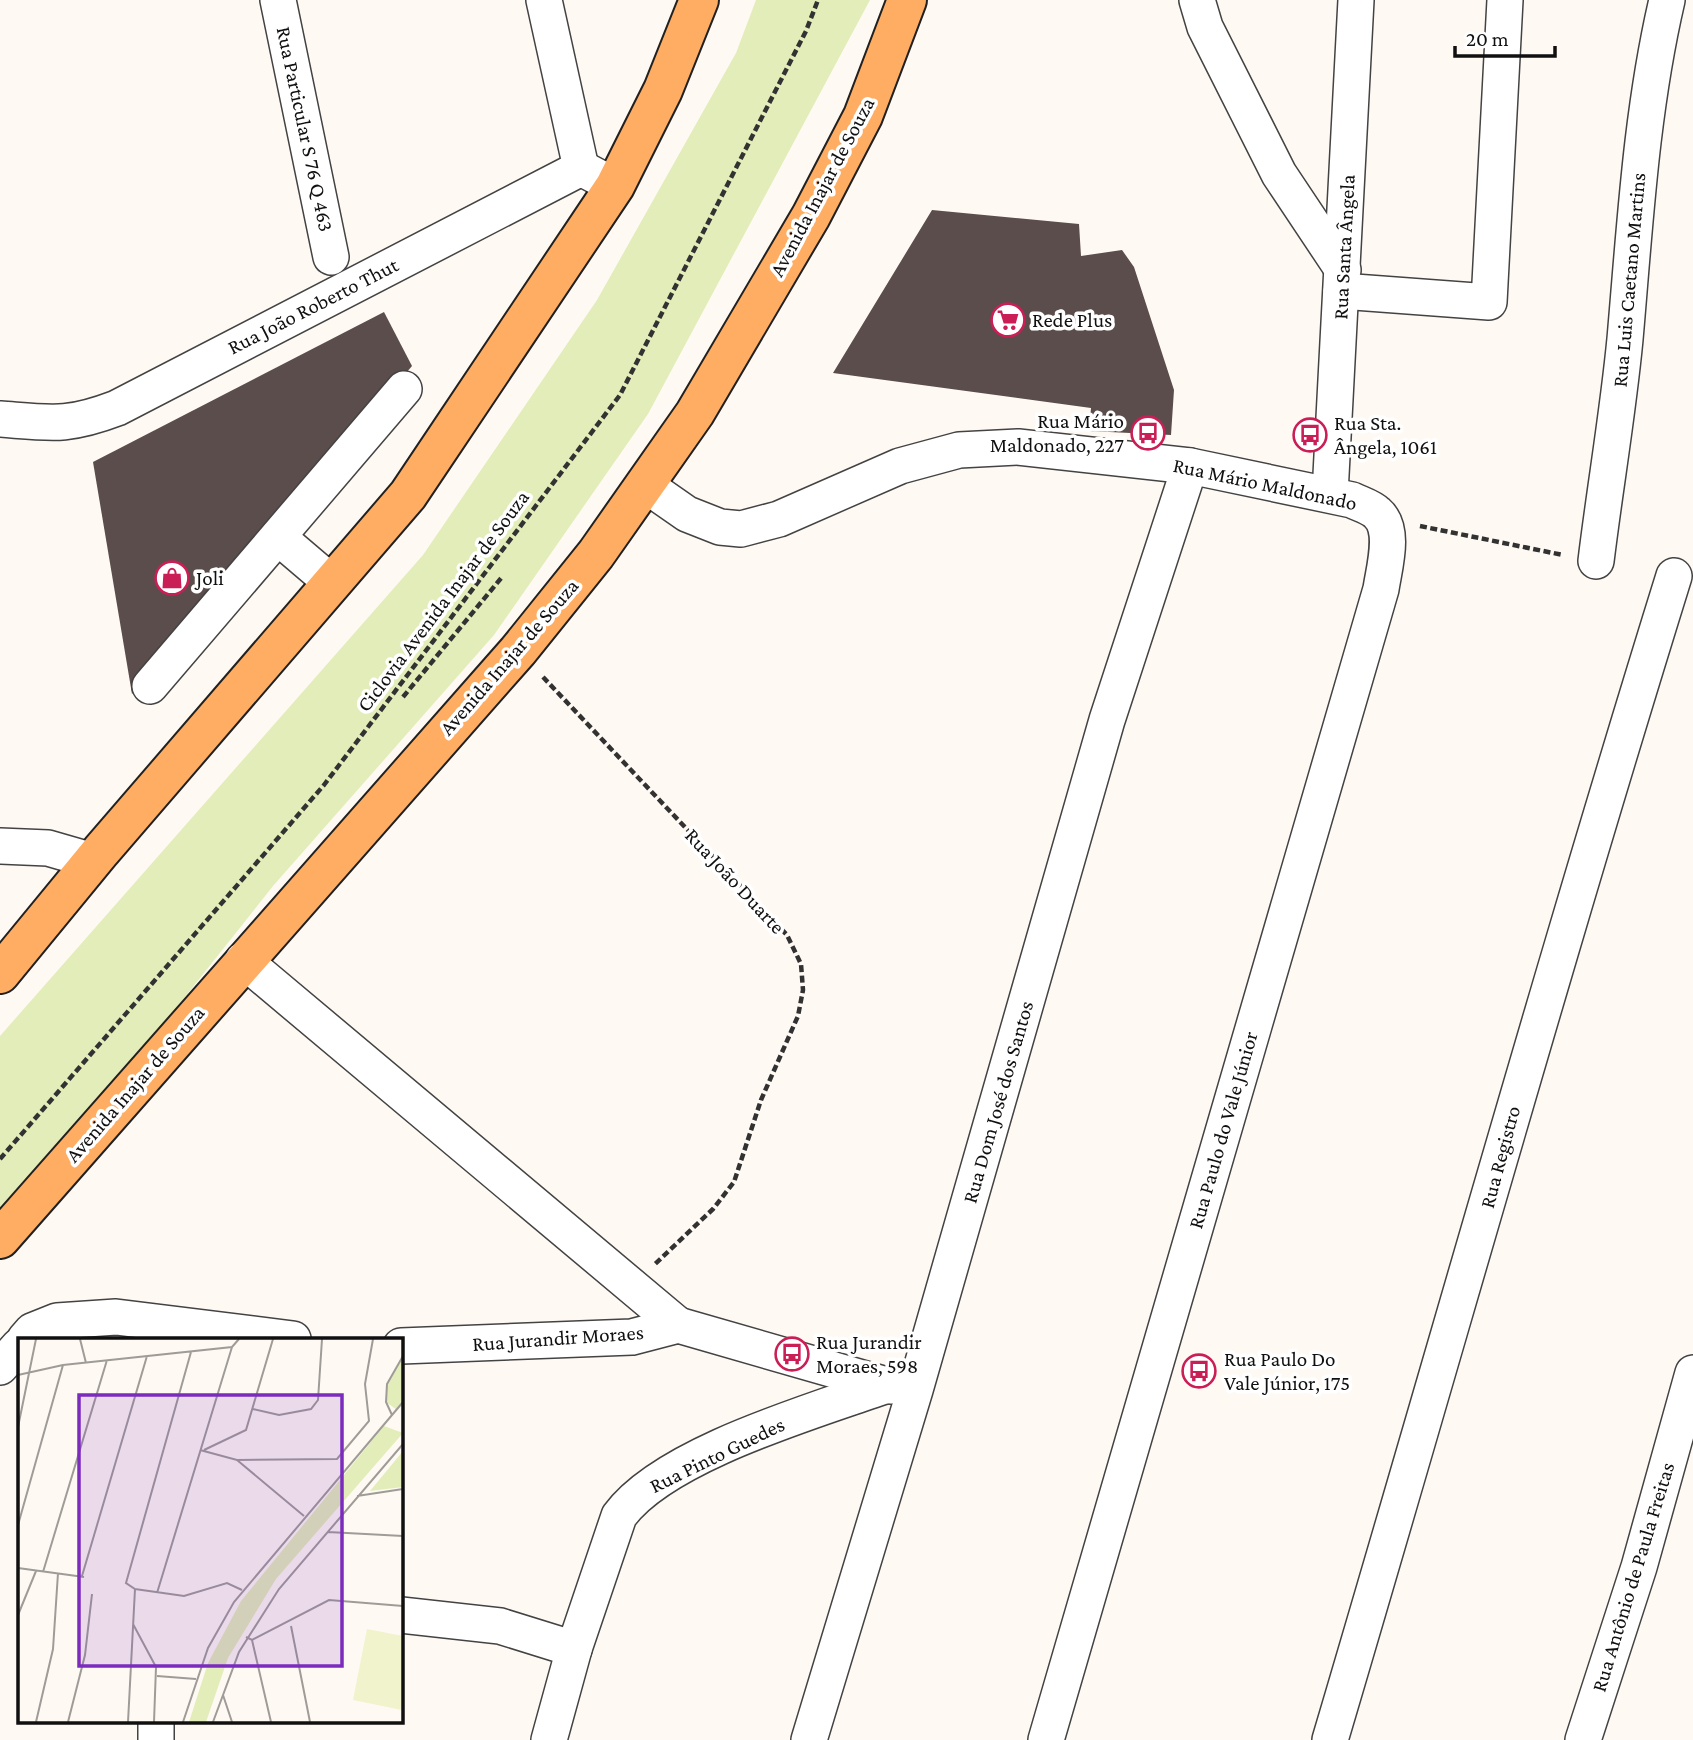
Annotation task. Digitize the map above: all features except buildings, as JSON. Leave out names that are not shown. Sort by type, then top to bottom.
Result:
[{"type":"main road","points":[[0,974],[408,495],[615,186],[663,90],[699,0]]},
{"type":"main road","name":"Avenida Inajar de Souza","points":[[0,1239],[518,651],[596,554],[695,413],[811,216],[863,116],[907,0]]},
{"type":"street","name":"Rua Particular S 76 Q 463","points":[[278,0],[331,257]]},
{"type":"street","points":[[544,0],[581,168],[615,186]]},
{"type":"street","points":[[1197,0],[1205,27],[1279,174],[1342,281],[1489,302],[1505,0]]},
{"type":"street","name":"Rua Santa Ângela","points":[[1330,494],[1356,0]]},
{"type":"street","name":"Rua Luis Caetano Martins","points":[[1596,561],[1625,343],[1642,135],[1651,67],[1667,0]]},
{"type":"street","name":"Rua João Roberto Thut","points":[[0,419],[62,424],[82,421],[117,408],[581,168]]},
{"type":"street","points":[[150,686],[404,389]]},
{"type":"street","name":"Rua Mário Maldonado","points":[[644,485],[687,514],[720,527],[741,530],[779,519],[900,466],[959,450],[1018,447],[1190,466],[1330,494],[1376,511],[1382,518]]},
{"type":"street","name":"Rua Dom José dos Santos","points":[[809,1740],[901,1388],[1107,720],[1190,466]]},
{"type":"street","name":"Rua Paulo do Vale Júnior","points":[[1046,1740],[1381,589],[1387,534],[1382,518]]},
{"type":"street","points":[[278,537],[332,583]]},
{"type":"street","name":"Rua Registro","points":[[1330,1740],[1469,1272],[1535,1033],[1673,576]]},
{"type":"street","points":[[0,846],[48,848],[93,862]]},
{"type":"street","points":[[243,960],[678,1325],[901,1388]]},
{"type":"street","points":[[26,1338],[33,1331],[57,1321],[116,1317],[285,1338]]},
{"type":"street","name":"Rua Jurandir Moraes","points":[[402,1346],[632,1337],[678,1325]]},
{"type":"street","points":[[0,1367],[18,1347]]},
{"type":"street","name":"Rua Antônio de Paula Freitas","points":[[1583,1740],[1639,1567],[1693,1373]]},
{"type":"street","name":"Rua Pinto Guedes","points":[[549,1740],[573,1649],[619,1516],[632,1499],[650,1484],[756,1430],[901,1388]]},
{"type":"street","points":[[402,1615],[500,1626],[573,1649]]},
{"type":"street","points":[[156,1722],[156,1740]]},
{"type":"path","name":"Ciclovia Avenida Inajar de Souza","points":[[0,1159],[324,785],[620,395],[806,31],[818,0]]},
{"type":"path","name":"Rua Mário Maldonado","points":[[1382,518],[1596,561]]},
{"type":"path","points":[[403,697],[502,577]]},
{"type":"path","name":"Rua João Duarte","points":[[518,651],[787,935],[801,964],[803,990],[798,1016],[761,1100],[734,1182],[713,1209],[632,1286]]},
{"type":"green space","points":[[756,0],[870,0],[648,414],[494,635],[273,886],[0,1230],[0,1036],[423,555],[597,300],[736,53]]},
{"type":"place","name":"Rede Plus","points":[[1008,320]]},
{"type":"place","name":"Rua Mário Maldonado, 227","points":[[1148,433]]},
{"type":"place","name":"Rua Sta. Ângela, 1061","points":[[1310,435]]},
{"type":"place","name":"Joli","points":[[172,578]]},
{"type":"place","name":"Rua Jurandir Moraes, 598","points":[[792,1354]]},
{"type":"place","name":"Rua Paulo Do Vale Júnior, 175","points":[[1199,1371]]}]
